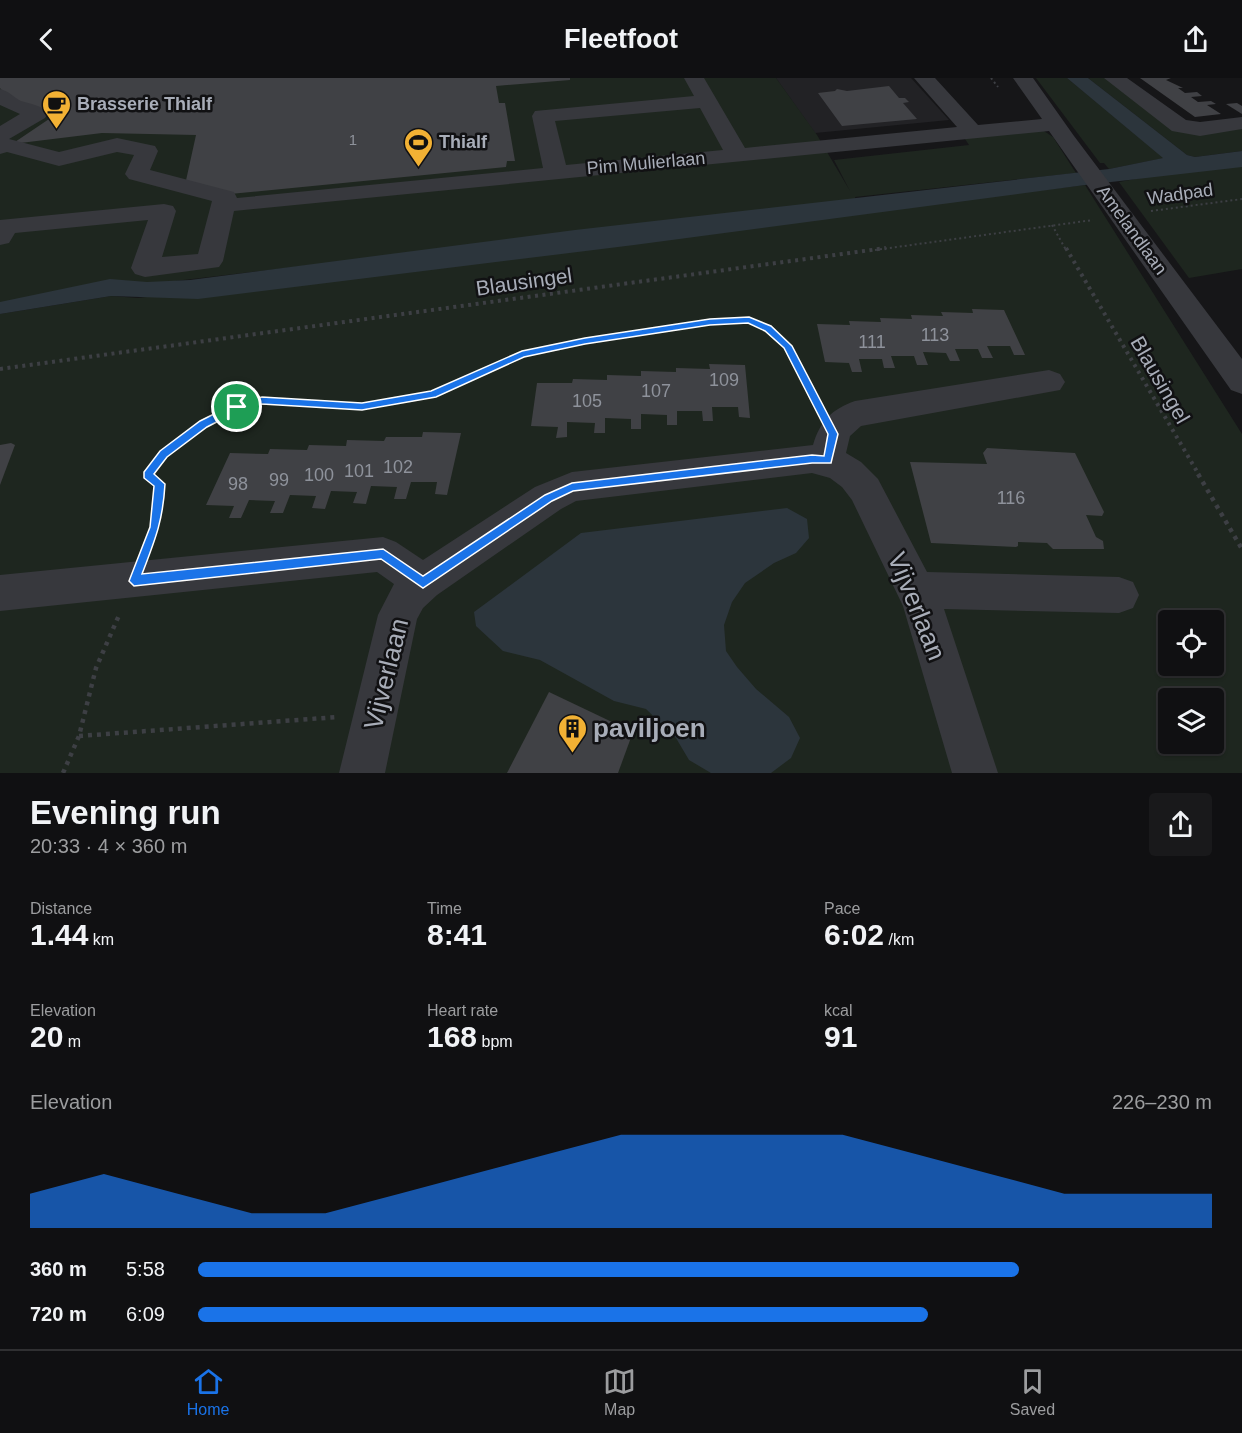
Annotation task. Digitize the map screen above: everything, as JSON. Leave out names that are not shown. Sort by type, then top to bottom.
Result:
[{"type":"street","points":[[694,78],[737,154]]},
{"type":"street","points":[[924,78],[972,131]]},
{"type":"street","name":"Amelandlaan","points":[[1023,78],[1242,382]]},
{"type":"street","points":[[1114,78],[1180,126],[1194,129],[1242,123]]},
{"type":"street","points":[[0,95],[11,104],[37,112],[0,135]]},
{"type":"street","points":[[556,172],[543,116],[707,101]]},
{"type":"street","name":"Pim Mulierlaan","points":[[238,205],[1054,124]]},
{"type":"street","points":[[0,147],[7,145],[59,159],[117,145],[147,151],[137,174],[225,197],[210,261],[145,268],[164,211],[7,226],[0,237]]},
{"type":"street","points":[[830,447],[844,420],[855,414],[1049,382]]},
{"type":"street","name":"Vijverlaan","points":[[362,773],[398,615],[409,595],[423,582],[548,498],[572,487],[812,459],[830,447],[856,476],[916,590],[975,773]]},
{"type":"street","points":[[0,593],[383,554],[423,582]]},
{"type":"street","points":[[916,590],[1119,595]]},
{"type":"path","name":"Wadpad","points":[[1121,216],[1242,199]]},
{"type":"path","name":"Blausingel","points":[[0,369],[1121,216]]},
{"type":"path","name":"Blausingel","points":[[1052,225],[1241,547]]},
{"type":"path","points":[[63,773],[79,736],[96,668],[155,527],[160,484],[148,475],[164,454],[204,424],[237,407],[262,400],[362,406],[432,395],[522,354],[585,341],[710,322],[749,320],[768,329],[788,346],[830,447]]},
{"type":"path","points":[[79,736],[375,714]]},
{"type":"shaded area","name":"Thialf","points":[[0,78],[776,78],[817,135],[850,191],[834,160],[969,145],[963,136],[1041,129],[1053,137],[1076,173],[855,197],[856,201],[158,283],[0,306]]},
{"type":"shaded area","points":[[776,78],[911,78],[949,120],[815,133]]},
{"type":"shaded area","points":[[1036,78],[1067,78],[1164,158],[1109,169],[1104,163],[1100,163]]},
{"type":"shaded area","points":[[1067,78],[1088,78],[1187,155],[1195,157],[1242,151],[1242,167],[1085,185],[634,245],[198,299],[111,296],[0,314],[0,302],[110,279],[147,282],[190,280],[575,230],[1109,169],[1163,158]]},
{"type":"shaded area","points":[[1088,78],[1107,78],[1169,125],[1242,128],[1242,151],[1195,157],[1187,155]]},
{"type":"shaded area","points":[[1242,159],[1242,269],[1189,278],[1119,182]]},
{"type":"shaded area","points":[[1085,185],[1242,434],[1242,773],[0,773],[0,314],[111,296],[138,298]]},
{"type":"shaded area","points":[[787,508],[807,519],[809,538],[796,553],[774,563],[745,583],[732,602],[724,625],[726,651],[756,689],[789,717],[800,738],[791,758],[771,773],[711,773],[689,760],[676,738],[646,709],[614,701],[540,660],[503,651],[476,626],[474,612],[581,533]]},
{"type":"building","name":"Thialf","points":[[0,78],[570,78],[570,80],[496,86],[499,103],[505,103],[515,161],[507,161],[506,167],[230,194],[185,185],[196,135],[102,133],[12,144],[55,115],[37,112],[4,93],[0,88]]},
{"type":"building","points":[[1140,78],[1171,78],[1166,80],[1183,88],[1178,88],[1185,93],[1197,92],[1202,96],[1191,97],[1198,102],[1211,101],[1216,104],[1207,105],[1221,114],[1195,117]]},
{"type":"building","points":[[889,86],[899,98],[905,98],[909,102],[903,103],[917,119],[842,126],[818,93],[837,89],[847,91]]},
{"type":"building","points":[[1237,103],[1242,106],[1242,114],[1226,104]]},
{"type":"building","points":[[972,309],[1004,310],[1025,355],[1014,355],[1010,346],[987,346],[993,358],[982,358],[978,349],[955,349],[960,361],[950,361],[946,353],[923,352],[928,365],[917,365],[914,356],[891,356],[895,368],[884,368],[882,359],[859,359],[862,372],[852,372],[849,363],[825,362],[817,324],[850,325],[849,321],[881,322],[880,318],[912,319],[911,315],[943,316],[941,312],[973,313]]},
{"type":"building","points":[[709,364],[745,365],[750,418],[739,417],[738,407],[712,407],[713,421],[703,421],[702,411],[677,411],[677,425],[667,425],[667,415],[641,414],[641,429],[631,429],[631,419],[605,418],[605,433],[594,433],[595,423],[567,422],[567,437],[556,438],[558,427],[531,426],[537,383],[572,383],[573,379],[607,380],[607,375],[641,376],[641,371],[676,372],[676,368],[710,369]]},
{"type":"building","points":[[423,432],[461,433],[447,495],[435,494],[437,482],[411,482],[406,499],[394,499],[397,487],[371,486],[366,504],[353,503],[357,492],[331,491],[325,509],[312,508],[316,496],[290,495],[283,513],[270,513],[275,501],[249,500],[241,518],[229,518],[234,506],[206,505],[230,453],[268,454],[270,449],[307,450],[309,445],[346,446],[347,440],[384,441],[386,437],[422,437]]},
{"type":"building","points":[[11,443],[15,445],[0,485],[0,445]]},
{"type":"building","points":[[987,448],[1075,453],[1104,512],[1102,516],[1086,515],[1096,537],[1103,541],[1104,549],[1053,549],[1047,543],[1018,542],[1016,547],[931,543],[910,462],[987,464],[983,453]]},
{"type":"building","name":"paviljoen","points":[[549,692],[633,732],[618,773],[507,773]]},
{"type":"place","name":"Brasserie Thialf","points":[[56,130]]},
{"type":"place","name":"Thialf","points":[[418,168]]},
{"type":"place","name":"paviljoen","points":[[572,754]]},
{"type":"route","points":[[749,320],[768,329],[788,346],[833,434],[828,460],[812,459],[572,487],[548,498],[423,582],[383,554],[134,581],[155,527],[159,501],[160,484],[148,475],[164,454],[204,424],[237,407],[262,400],[362,406],[432,395],[522,354],[585,341],[710,322],[749,320]]}]
